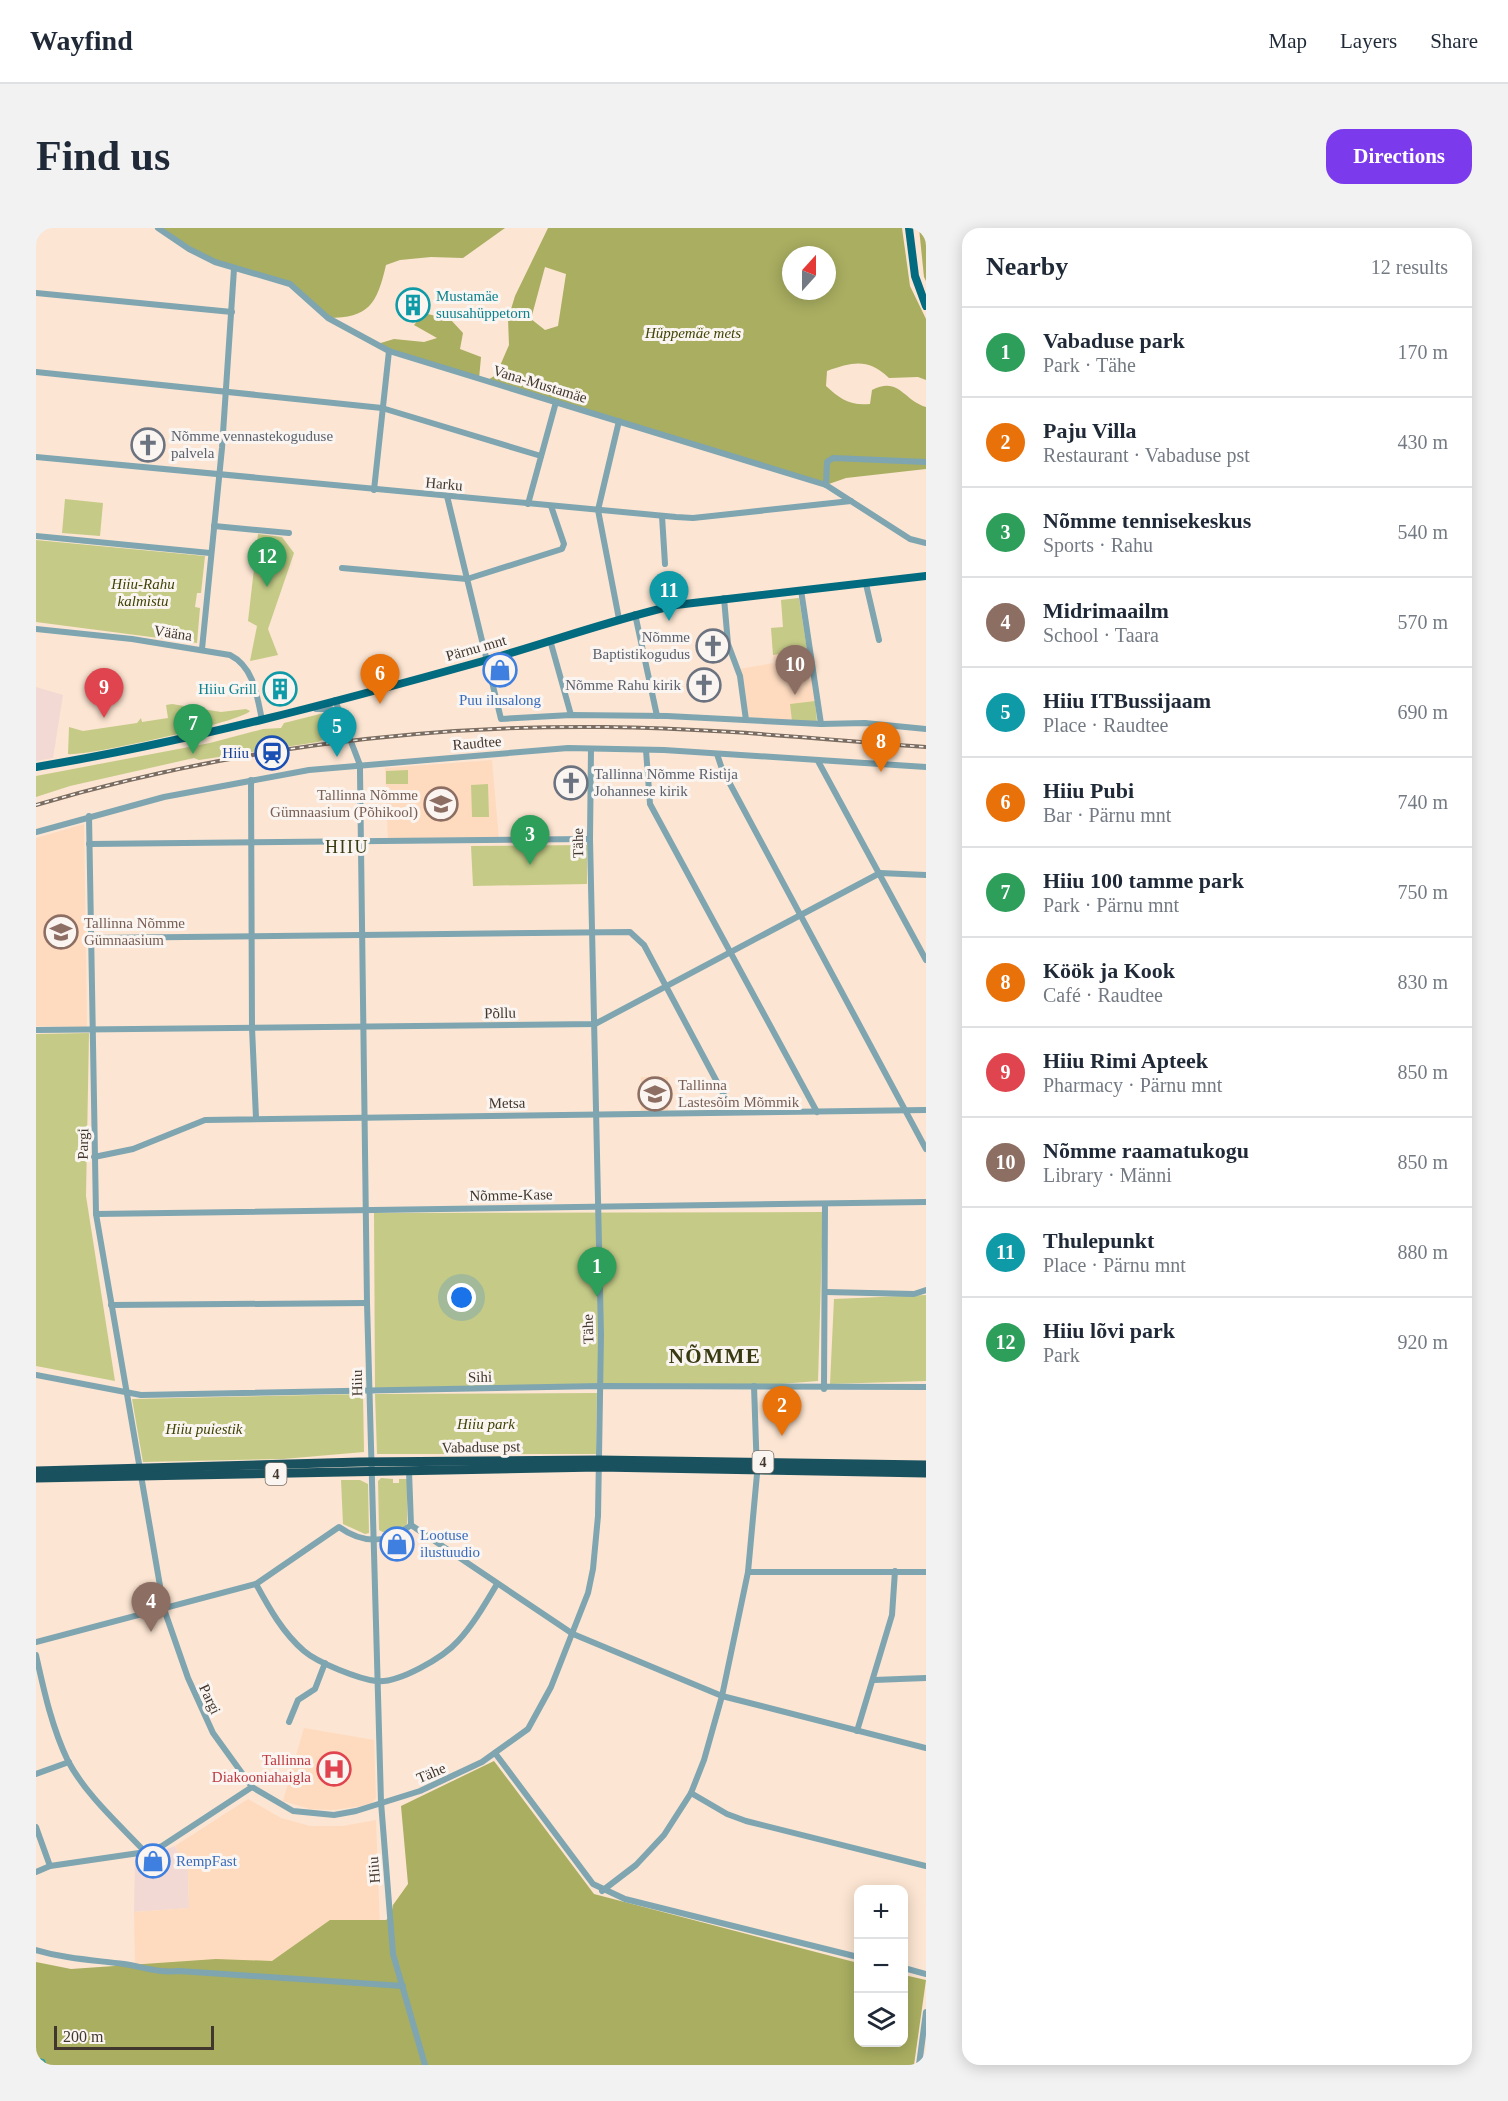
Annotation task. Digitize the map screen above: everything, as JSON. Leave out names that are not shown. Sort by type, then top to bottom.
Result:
[{"type":"highway","name":"Vabaduse pst","points":[[372,1467],[409,1471],[599,1464]]},
{"type":"highway","name":"Vabaduse pst","points":[[36,1471],[140,1472],[599,1464],[926,1466]]},
{"type":"highway","name":"Vabaduse pst","points":[[756,1466],[926,1473]]},
{"type":"highway","name":"Vabaduse pst","points":[[36,1478],[140,1472]]},
{"type":"main road","points":[[909,228],[915,276],[926,306]]},
{"type":"main road","name":"Pärnu mnt","points":[[36,767],[129,751],[262,720],[485,660],[635,614],[724,598],[926,576]]},
{"type":"street","name":"Vana-Mustamäe","points":[[158,228],[189,249],[234,269],[246,269],[290,284],[327,318],[389,351],[826,485],[910,539],[926,543]]},
{"type":"street","points":[[202,649],[219,476],[234,269]]},
{"type":"street","points":[[36,293],[232,312]]},
{"type":"street","points":[[374,490],[389,351]]},
{"type":"street","points":[[36,372],[382,408],[541,456]]},
{"type":"street","points":[[528,504],[556,402]]},
{"type":"street","points":[[619,421],[598,510],[619,619]]},
{"type":"street","name":"Harku","points":[[36,457],[219,476],[693,518],[851,501]]},
{"type":"street","points":[[826,485],[827,462],[833,458],[926,462]]},
{"type":"street","points":[[447,496],[485,660]]},
{"type":"street","points":[[342,568],[467,579],[562,549],[564,544],[551,506]]},
{"type":"street","points":[[662,516],[665,564]]},
{"type":"street","points":[[214,526],[289,533]]},
{"type":"street","points":[[36,536],[210,554]]},
{"type":"street","points":[[866,584],[879,640]]},
{"type":"street","points":[[801,590],[821,724]]},
{"type":"street","points":[[724,598],[728,644],[740,676],[746,720]]},
{"type":"street","points":[[635,614],[657,716]]},
{"type":"street","name":"Vääna","points":[[36,629],[202,649],[230,655],[246,666],[262,720]]},
{"type":"street","points":[[550,640],[571,715]]},
{"type":"street","name":"Raudtee","points":[[485,660],[501,719],[571,715],[657,716],[821,724],[866,723],[926,729]]},
{"type":"street","name":"Hiiu","points":[[335,700],[360,765],[365,1209],[381,1802],[393,1954],[425,2065]]},
{"type":"street","points":[[307,708],[331,709],[340,715]]},
{"type":"street","name":"Raudtee","points":[[36,832],[89,816],[250,780],[360,765],[568,748],[646,750],[926,767]]},
{"type":"street","name":"Tähe","points":[[381,1802],[435,1785],[495,1753],[528,1729],[551,1687],[573,1634],[593,1569],[601,1386],[590,839],[591,749]]},
{"type":"street","points":[[646,750],[650,804],[817,1112]]},
{"type":"street","points":[[717,754],[722,769],[926,1149]]},
{"type":"street","points":[[818,760],[926,960]]},
{"type":"street","points":[[250,780],[252,1028],[256,1118]]},
{"type":"street","name":"Pargi","points":[[89,816],[96,1214],[164,1609],[175,1645],[202,1712],[223,1749],[252,1787],[293,1811],[334,1815],[356,1811],[381,1802]]},
{"type":"street","points":[[89,844],[590,839]]},
{"type":"street","points":[[880,873],[926,875]]},
{"type":"street","name":"Põllu","points":[[36,1030],[595,1024],[880,873]]},
{"type":"street","points":[[91,938],[630,932],[644,945],[733,1112]]},
{"type":"street","name":"Metsa","points":[[94,1157],[133,1149],[205,1120],[926,1110]]},
{"type":"street","name":"Nõmme-Kase","points":[[96,1214],[926,1202]]},
{"type":"street","points":[[824,1389],[825,1204]]},
{"type":"street","points":[[826,1293],[914,1294],[926,1290]]},
{"type":"street","points":[[111,1305],[367,1303]]},
{"type":"street","name":"Sihi","points":[[36,1375],[126,1394],[601,1386],[754,1386],[824,1389],[926,1387]]},
{"type":"street","points":[[602,1891],[636,1865],[664,1835],[691,1793],[704,1760],[722,1696],[748,1572],[756,1466],[754,1386]]},
{"type":"street","points":[[409,1471],[411,1525]]},
{"type":"street","points":[[36,1642],[256,1584],[339,1527],[360,1538],[375,1540],[394,1537],[411,1525]]},
{"type":"street","points":[[411,1525],[573,1634],[722,1696],[926,1748]]},
{"type":"street","points":[[857,1731],[892,1615],[895,1571]]},
{"type":"street","points":[[748,1572],[926,1572]]},
{"type":"street","points":[[256,1584],[288,1635],[306,1652],[325,1663],[378,1682],[405,1674],[431,1662],[457,1642],[497,1584]]},
{"type":"street","points":[[36,1655],[44,1692],[69,1762],[112,1818],[145,1852]]},
{"type":"street","points":[[289,1722],[298,1700],[315,1689],[325,1663]]},
{"type":"street","points":[[874,1680],[926,1678]]},
{"type":"street","points":[[495,1753],[593,1884],[602,1891],[625,1899],[854,1956]]},
{"type":"street","points":[[36,1774],[69,1762]]},
{"type":"street","points":[[36,1872],[50,1866],[145,1852],[162,1846],[252,1787]]},
{"type":"street","points":[[691,1793],[727,1814],[746,1821],[926,1866]]},
{"type":"street","points":[[36,1827],[50,1866]]},
{"type":"street","points":[[36,1950],[59,1957],[127,1964],[158,1972],[179,1971],[404,1986]]},
{"type":"street","points":[[908,1969],[926,1974]]},
{"type":"street","points":[[919,2065],[926,2012]]},
{"type":"shaded area","points":[[799,598],[815,701],[792,721],[747,717],[739,669],[774,663],[771,628],[783,627],[781,600]]},
{"type":"shaded area","points":[[36,687],[63,695],[53,758],[36,761]]},
{"type":"shaded area","name":"Tallinna Nõmme Gümnaasium (Põhikool)","points":[[492,760],[499,840],[388,841],[385,768]]},
{"type":"shaded area","name":"Tallinna Nõmme Gümnaasium","points":[[84,824],[87,1027],[36,1026],[36,838]]},
{"type":"shaded area","name":"Tallinna Lastesõim Mõmmik","points":[[641,1077],[668,1077],[668,1111],[641,1112]]},
{"type":"shaded area","name":"Tallinna Diakooniahaigla","points":[[304,1728],[374,1740],[376,1798],[370,1805],[333,1810],[310,1809],[283,1801]]},
{"type":"shaded area","points":[[248,1799],[281,1818],[310,1826],[343,1826],[376,1820],[382,1982],[135,1965],[134,1912],[189,1908],[188,1871],[175,1846]]},
{"type":"shaded area","points":[[175,1846],[188,1871],[189,1908],[134,1912],[135,1860]]},
{"type":"green space","points":[[161,228],[505,228],[463,258],[431,257],[400,260],[386,265],[379,290],[369,306],[353,315],[328,318],[290,284],[213,261]]},
{"type":"green space","name":"Hüppemäe mets","points":[[548,228],[902,228],[910,286],[926,319],[926,380],[918,377],[889,378],[874,367],[853,364],[827,371],[826,386],[846,401],[857,404],[870,404],[872,390],[881,386],[895,387],[918,404],[926,407],[926,469],[846,478],[826,485],[486,381],[496,375],[509,345],[508,319],[515,296]],"holes":[[[545,267],[566,274],[558,326],[545,330],[531,319]]]},
{"type":"green space","points":[[919,228],[926,228],[926,281],[924,277]]},
{"type":"green space","points":[[424,313],[451,320],[463,333],[460,349],[481,357],[479,379],[374,345],[394,339],[424,342],[437,338],[414,325]]},
{"type":"green space","points":[[65,499],[103,503],[100,536],[62,533]]},
{"type":"green space","points":[[258,534],[282,537],[294,553],[268,629],[278,655],[250,661],[257,626],[248,621]]},
{"type":"green space","name":"Hiiu-Rahu kalmistu","points":[[36,540],[205,556],[201,593],[197,593],[195,607],[200,608],[197,643],[36,622]]},
{"type":"green space","points":[[799,598],[807,650],[773,655],[771,628],[783,627],[781,600]]},
{"type":"green space","points":[[815,701],[817,722],[792,721],[790,704]]},
{"type":"green space","points":[[166,705],[221,712],[246,709],[250,711],[221,722],[163,737],[103,750],[68,754],[69,727],[83,731],[137,723],[141,718],[142,722],[168,718]]},
{"type":"green space","points":[[324,713],[333,715],[339,739],[327,738],[318,742],[199,760],[194,758],[70,786],[36,797],[36,776],[210,743],[263,729],[281,728],[284,723]]},
{"type":"green space","points":[[408,770],[408,784],[386,784],[386,771]]},
{"type":"green space","points":[[488,784],[489,817],[472,817],[471,785]]},
{"type":"green space","points":[[587,845],[587,884],[473,886],[471,846]]},
{"type":"green space","points":[[89,1033],[86,1196],[115,1381],[36,1366],[36,1034]]},
{"type":"green space","points":[[823,1212],[818,1381],[754,1386],[375,1388],[374,1213]]},
{"type":"green space","points":[[926,1295],[926,1381],[830,1384],[834,1299]]},
{"type":"green space","name":"Hiiu park","points":[[597,1393],[596,1454],[377,1454],[375,1394]]},
{"type":"green space","name":"Hiiu puiestik","points":[[363,1394],[364,1452],[283,1459],[143,1462],[132,1399]]},
{"type":"green space","points":[[381,1478],[393,1479],[393,1483],[399,1483],[399,1479],[407,1479],[407,1524],[394,1533],[379,1530],[378,1481]]},
{"type":"green space","points":[[341,1480],[360,1480],[368,1484],[369,1533],[365,1534],[343,1524]]},
{"type":"green space","points":[[494,1761],[594,1894],[854,1962],[854,2047],[908,2047],[908,1976],[926,1980],[914,2065],[36,2065],[36,1962],[71,1969],[216,1959],[272,1961],[330,1920],[386,1920],[391,1916],[393,1905],[408,1884],[401,1806]]},
{"type":"waterway","points":[[36,2058],[44,2060],[46,2065]]},
{"type":"railway","points":[[36,805],[105,786],[246,756],[318,745],[461,731],[605,727],[685,729],[926,747]]},
{"type":"place","name":"Mustamäe suusahüppetorn","points":[[413,305]]},
{"type":"place","name":"Nõmme vennastekoguduse palvela","points":[[148,445]]},
{"type":"place","name":"Hiiu lõvi park","points":[[267,587]]},
{"type":"place","name":"Thulepunkt","points":[[669,621]]},
{"type":"place","name":"Nõmme Baptistikogudus","points":[[713,646]]},
{"type":"place","name":"Puu ilusalong","points":[[500,670]]},
{"type":"place","name":"Nõmme Rahu kirik","points":[[704,685]]},
{"type":"place","name":"Hiiu Grill","points":[[280,689]]},
{"type":"place","name":"Nõmme raamatukogu","points":[[795,695]]},
{"type":"place","name":"Hiiu Pubi","points":[[380,704]]},
{"type":"place","name":"Hiiu Rimi Apteek","points":[[104,718]]},
{"type":"place","name":"Hiiu","points":[[272,753]]},
{"type":"place","name":"Hiiu 100 tamme park","points":[[193,754]]},
{"type":"place","name":"Hiiu ITBussijaam","points":[[337,757]]},
{"type":"place","name":"Köök ja Kook","points":[[881,772]]},
{"type":"place","name":"Tallinna Nõmme Ristija Johannese kirik","points":[[571,783]]},
{"type":"place","name":"Tallinna Nõmme Gümnaasium (Põhikool)","points":[[441,804]]},
{"type":"place","name":"Nõmme tennisekeskus","points":[[530,865]]},
{"type":"place","name":"Tallinna Nõmme Gümnaasium","points":[[61,932]]},
{"type":"place","name":"Tallinna Lastesõim Mõmmik","points":[[655,1094]]},
{"type":"place","name":"Vabaduse park","points":[[597,1297]]},
{"type":"place","name":"Paju Villa","points":[[782,1436]]},
{"type":"place","name":"Lootuse ilustuudio","points":[[397,1544]]},
{"type":"place","name":"Midrimaailm","points":[[151,1632]]},
{"type":"place","name":"Tallinna Diakooniahaigla","points":[[334,1769]]},
{"type":"place","name":"RempFast","points":[[153,1861]]},
{"type":"district","name":"HIIU","points":[[347,847]]},
{"type":"district","name":"NÕMME","points":[[715,1356]]}]
